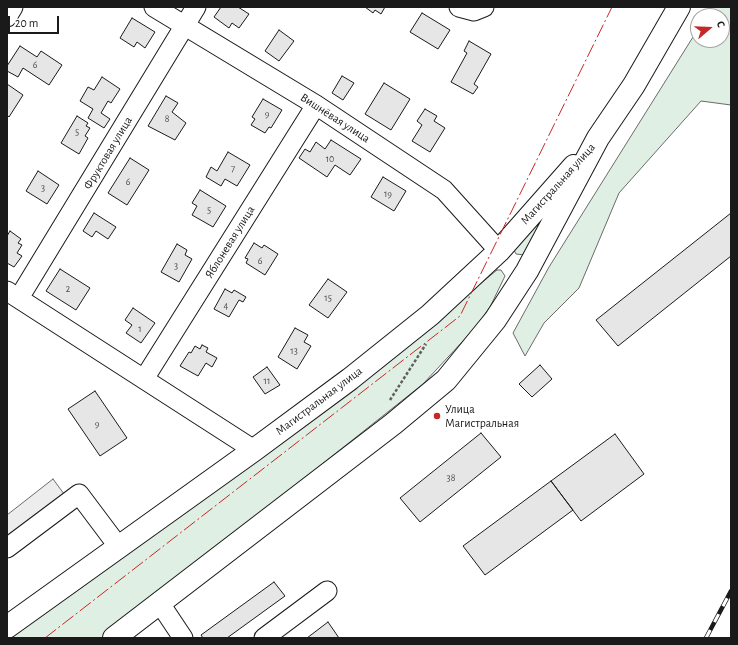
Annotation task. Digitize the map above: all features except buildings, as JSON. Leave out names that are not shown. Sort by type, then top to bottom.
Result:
[{"type":"main road","name":"Магистральная улица","points":[[114,638],[385,430],[446,380],[495,320],[527,271],[598,138],[634,85],[679,7]]},
{"type":"main road","name":"Магистральная улица","points":[[7,627],[254,450],[350,379],[430,315],[498,251],[598,138]]},
{"type":"main road","points":[[498,251],[527,271]]},
{"type":"street","points":[[7,17],[13,7]]},
{"type":"street","name":"Вишнёвая улица","points":[[154,7],[316,105],[444,190],[498,251]]},
{"type":"street","name":"Фруктовая улица","points":[[13,294],[196,7]]},
{"type":"street","points":[[459,7],[474,11],[484,7]]},
{"type":"street","name":"Яблоневая улица","points":[[144,379],[316,105]]},
{"type":"street","points":[[13,294],[254,450]]},
{"type":"street","points":[[7,548],[79,494],[118,546]]},
{"type":"street","points":[[264,638],[327,591]]},
{"type":"street","points":[[159,602],[183,638]]},
{"type":"path","points":[[387,405],[427,342]]},
{"type":"green space","points":[[731,7],[731,105],[701,101],[619,193],[579,288],[544,323],[525,356],[513,333],[549,267],[690,42],[690,48],[730,48],[730,8],[711,8]]},
{"type":"green space","points":[[570,180],[525,255],[516,254],[514,250]]},
{"type":"green space","points":[[497,270],[501,270],[505,276],[490,307],[475,328],[423,384],[103,638],[10,638],[357,386]]},
{"type":"shaded area","points":[[53,479],[67,498],[7,543],[7,515]]},
{"type":"railway","points":[[706,638],[731,591]]},
{"type":"power","points":[[45,638],[460,316],[612,7]]},
{"type":"place","name":"Улица Магистральная","points":[[437,416]]}]
